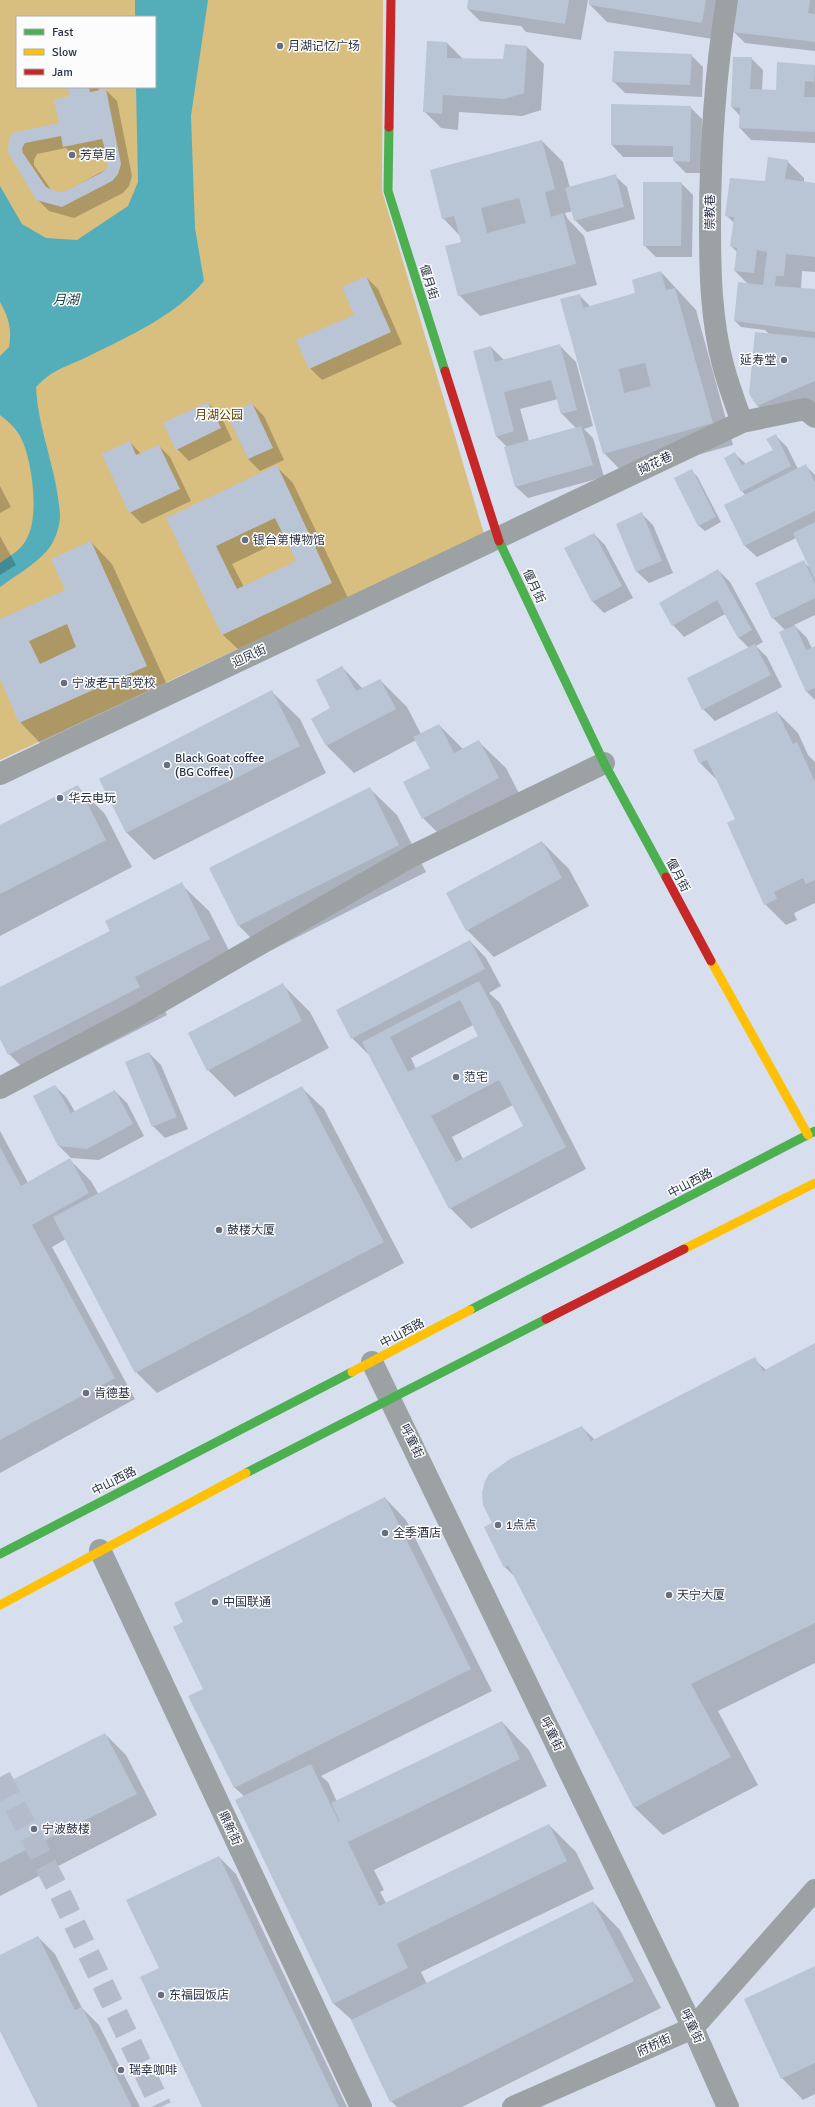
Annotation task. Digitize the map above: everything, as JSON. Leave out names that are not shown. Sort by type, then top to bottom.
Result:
[{"type":"main road","name":"偃月街","points":[[391,0],[388,191],[498,539],[604,763],[756,1044],[811,1133]]},
{"type":"main road","name":"中山西路","points":[[0,1554],[811,1133]]},
{"type":"main road","points":[[0,1605],[100,1550],[390,1397],[815,1183]]},
{"type":"street","name":"崇教巷","points":[[727,0],[719,46],[710,173],[710,263],[714,312],[723,364],[742,422]]},
{"type":"street","name":"拗花巷","points":[[498,539],[742,422],[805,409],[815,417]]},
{"type":"street","name":"迎凤街","points":[[0,774],[498,539]]},
{"type":"street","points":[[0,1088],[136,1016],[410,857],[604,763]]},
{"type":"street","name":"呼童街","points":[[372,1362],[693,2028],[728,2107]]},
{"type":"street","name":"鼎新街","points":[[100,1550],[361,2107]]},
{"type":"street","name":"府桥街","points":[[512,2107],[693,2028],[815,1890]]},
{"type":"green space","name":"月湖公园","points":[[0,0],[383,0],[382,191],[484,534],[0,760]]},
{"type":"water","name":"月湖","points":[[135,0],[208,0],[191,116],[195,228],[204,281],[179,305],[151,324],[120,341],[61,368],[36,387],[40,420],[56,483],[60,516],[59,525],[49,549],[30,566],[0,587],[0,563],[26,541],[31,526],[34,501],[26,449],[18,432],[0,415],[0,356],[9,347],[10,329],[6,313],[0,302],[0,186],[22,224],[46,238],[77,240],[128,206],[138,182],[136,88],[156,88],[156,16],[135,16]]},
{"type":"building","points":[[468,0],[569,0],[565,24],[467,9]]},
{"type":"building","points":[[589,0],[706,0],[702,23],[589,5]]},
{"type":"building","points":[[737,0],[810,0],[808,13],[815,14],[815,42],[732,32]]},
{"type":"building","points":[[427,41],[447,42],[447,58],[503,59],[505,44],[527,46],[524,93],[505,99],[443,95],[442,114],[423,112]]},
{"type":"building","points":[[614,51],[692,54],[690,85],[612,82]]},
{"type":"building","points":[[733,57],[752,57],[750,89],[776,90],[777,62],[815,65],[814,82],[805,81],[804,97],[815,97],[815,132],[739,128],[740,108],[731,107]]},
{"type":"building","points":[[68,88],[89,88],[90,92],[106,89],[121,164],[118,174],[112,181],[62,207],[36,200],[8,152],[9,140],[12,133],[59,123],[54,100],[69,96]],"holes":[[[61,136],[63,147],[102,139],[108,160],[107,168],[101,173],[64,192],[55,191],[46,187],[23,153],[22,148],[25,143]]]},
{"type":"building","points":[[611,104],[691,106],[690,162],[673,161],[673,146],[611,145]]},
{"type":"building","points":[[542,140],[555,189],[545,192],[551,217],[563,213],[576,264],[458,296],[445,246],[461,242],[454,216],[442,219],[430,170]],"holes":[[[519,198],[526,223],[487,233],[481,208]]]},
{"type":"building","points":[[768,157],[788,160],[785,179],[815,183],[815,257],[786,254],[784,276],[776,276],[775,286],[815,289],[815,332],[734,321],[738,282],[763,285],[767,252],[757,250],[754,273],[734,271],[737,248],[730,246],[734,217],[725,216],[730,178],[765,181]]},
{"type":"building","points":[[616,174],[624,207],[574,221],[565,188]]},
{"type":"building","points":[[643,182],[682,182],[681,246],[643,246]]},
{"type":"building","points":[[661,271],[666,290],[675,288],[713,423],[603,454],[560,299],[580,294],[583,308],[635,293],[632,280]],"holes":[[[645,363],[651,386],[624,393],[619,369]]]},
{"type":"building","points":[[366,276],[391,332],[309,369],[296,340],[354,315],[342,287]]},
{"type":"building","name":"延寿堂","points":[[755,332],[815,338],[815,381],[757,406],[749,394]]},
{"type":"building","points":[[560,344],[577,410],[561,414],[551,380],[504,392],[514,431],[496,437],[473,351],[491,346],[495,362]]},
{"type":"building","points":[[208,402],[221,428],[176,450],[163,423]]},
{"type":"building","points":[[252,403],[273,448],[248,459],[227,414]]},
{"type":"building","points":[[581,426],[593,465],[515,487],[504,447]]},
{"type":"building","points":[[776,434],[791,466],[741,492],[724,458],[735,452],[742,465],[773,450],[766,439]]},
{"type":"building","points":[[130,441],[136,455],[159,445],[180,489],[129,513],[102,454]]},
{"type":"building","points":[[806,464],[815,482],[815,511],[744,546],[724,505]]},
{"type":"building","points":[[277,465],[332,583],[222,635],[166,518]],"holes":[[[275,518],[296,561],[237,589],[216,546]]]},
{"type":"building","points":[[692,469],[716,517],[698,526],[674,478]]},
{"type":"building","points":[[642,512],[662,561],[636,572],[616,524]]},
{"type":"building","points":[[815,522],[815,580],[793,533]]},
{"type":"building","points":[[594,533],[622,586],[592,602],[564,548]]},
{"type":"building","points":[[91,541],[147,666],[19,723],[0,679],[0,619],[65,590],[51,559]],"holes":[[[67,624],[76,647],[40,664],[29,641]]]},
{"type":"building","points":[[804,560],[815,584],[815,598],[772,619],[755,583]]},
{"type":"building","points":[[718,569],[752,630],[738,638],[717,600],[672,626],[659,603]]},
{"type":"building","points":[[795,625],[806,650],[815,646],[815,688],[806,692],[779,632]]},
{"type":"building","points":[[755,644],[771,675],[702,710],[687,678]]},
{"type":"building","points":[[342,666],[356,691],[380,679],[396,709],[326,746],[311,719],[330,708],[316,680]]},
{"type":"building","points":[[272,690],[300,746],[126,833],[99,779]]},
{"type":"building","points":[[777,711],[793,744],[797,742],[815,782],[815,880],[806,884],[803,878],[774,892],[777,899],[764,905],[727,823],[735,819],[707,760],[699,763],[693,750]]},
{"type":"building","points":[[439,724],[454,753],[479,740],[499,778],[422,819],[403,782],[430,768],[413,737]]},
{"type":"building","points":[[78,785],[106,840],[0,894],[0,825]]},
{"type":"building","points":[[370,787],[399,845],[238,926],[209,868]]},
{"type":"building","points":[[542,841],[562,878],[466,931],[446,893]]},
{"type":"building","points":[[182,882],[210,939],[135,977],[140,987],[8,1055],[0,1039],[0,987],[110,931],[105,921]]},
{"type":"building","points":[[470,940],[485,969],[351,1039],[336,1010]]},
{"type":"building","points":[[479,981],[566,1147],[449,1209],[362,1042]],"holes":[[[460,1000],[478,1036],[408,1072],[390,1037]],[[499,1080],[523,1126],[456,1162],[431,1116]]]},
{"type":"building","points":[[283,983],[302,1021],[207,1071],[188,1033]]},
{"type":"building","points":[[149,1052],[177,1117],[152,1127],[125,1062]]},
{"type":"building","points":[[55,1085],[71,1113],[115,1090],[133,1124],[87,1149],[58,1146],[33,1096]]},
{"type":"building","name":"鼓楼大厦","points":[[302,1086],[384,1242],[135,1373],[53,1217]]},
{"type":"building","points":[[0,1147],[21,1186],[70,1158],[89,1193],[32,1225],[115,1378],[0,1440]]},
{"type":"building","name":"天宁大厦","points":[[815,1343],[815,1623],[691,1684],[731,1757],[634,1808],[508,1565],[504,1568],[484,1527],[492,1523],[483,1505],[482,1493],[485,1481],[489,1474],[510,1459],[582,1426],[591,1441],[755,1357],[763,1371]]},
{"type":"building","points":[[385,1497],[471,1669],[234,1788],[188,1696],[203,1689],[173,1627],[183,1622],[174,1603]]},
{"type":"building","points":[[502,1721],[520,1759],[348,1842],[379,1906],[549,1824],[567,1861],[397,1944],[408,1968],[333,2004],[235,1800],[311,1764],[340,1822],[331,1803]]},
{"type":"building","name":"宁波鼓楼","points":[[105,1733],[137,1794],[0,1863],[0,1786]]},
{"type":"building","points":[[219,1856],[339,2107],[202,2107],[140,1977],[159,1968],[126,1900]]},
{"type":"building","points":[[593,1901],[634,1981],[390,2102],[351,2020]]},
{"type":"building","points":[[38,1936],[75,2010],[82,2007],[132,2107],[38,2107],[0,2031],[0,1955]]},
{"type":"building","points":[[815,1966],[815,2063],[781,2079],[744,1999]]},
{"type":"tunnel","points":[[0,1777],[58,1889],[161,2107]]},
{"type":"traffic: fast","points":[[389,127],[388,191],[445,371]]},
{"type":"traffic: fast","points":[[499,541],[604,763],[666,877]]},
{"type":"traffic: fast","points":[[470,1310],[815,1131]]},
{"type":"traffic: fast","points":[[246,1473],[546,1319]]},
{"type":"traffic: fast","points":[[0,1554],[352,1372]]},
{"type":"traffic: slow","points":[[711,961],[808,1135]]},
{"type":"traffic: slow","points":[[684,1249],[815,1183]]},
{"type":"traffic: slow","points":[[352,1372],[470,1310]]},
{"type":"traffic: slow","points":[[0,1605],[246,1473]]},
{"type":"traffic: jam","points":[[389,127],[391,0]]},
{"type":"traffic: jam","points":[[445,371],[499,541]]},
{"type":"traffic: jam","points":[[666,877],[711,961]]},
{"type":"traffic: jam","points":[[546,1319],[684,1249]]},
{"type":"place","name":"月湖记忆广场","points":[[280,46]]},
{"type":"place","name":"芳草居","points":[[72,155]]},
{"type":"place","name":"延寿堂","points":[[784,360]]},
{"type":"place","name":"银台第博物馆","points":[[245,540]]},
{"type":"place","name":"宁波老干部党校","points":[[64,683]]},
{"type":"place","name":"Black Goat coffee (BG Coffee)","points":[[167,765]]},
{"type":"place","name":"华云电玩","points":[[60,798]]},
{"type":"place","name":"范宅","points":[[456,1077]]},
{"type":"place","name":"鼓楼大厦","points":[[219,1230]]},
{"type":"place","name":"肯德基","points":[[86,1393]]},
{"type":"place","name":"1点点","points":[[498,1525]]},
{"type":"place","name":"全季酒店","points":[[385,1533]]},
{"type":"place","name":"天宁大厦","points":[[669,1595]]},
{"type":"place","name":"中国联通","points":[[215,1602]]},
{"type":"place","name":"宁波鼓楼","points":[[34,1829]]},
{"type":"place","name":"东福园饭店","points":[[161,1995]]},
{"type":"place","name":"瑞幸咖啡","points":[[121,2070]]}]
